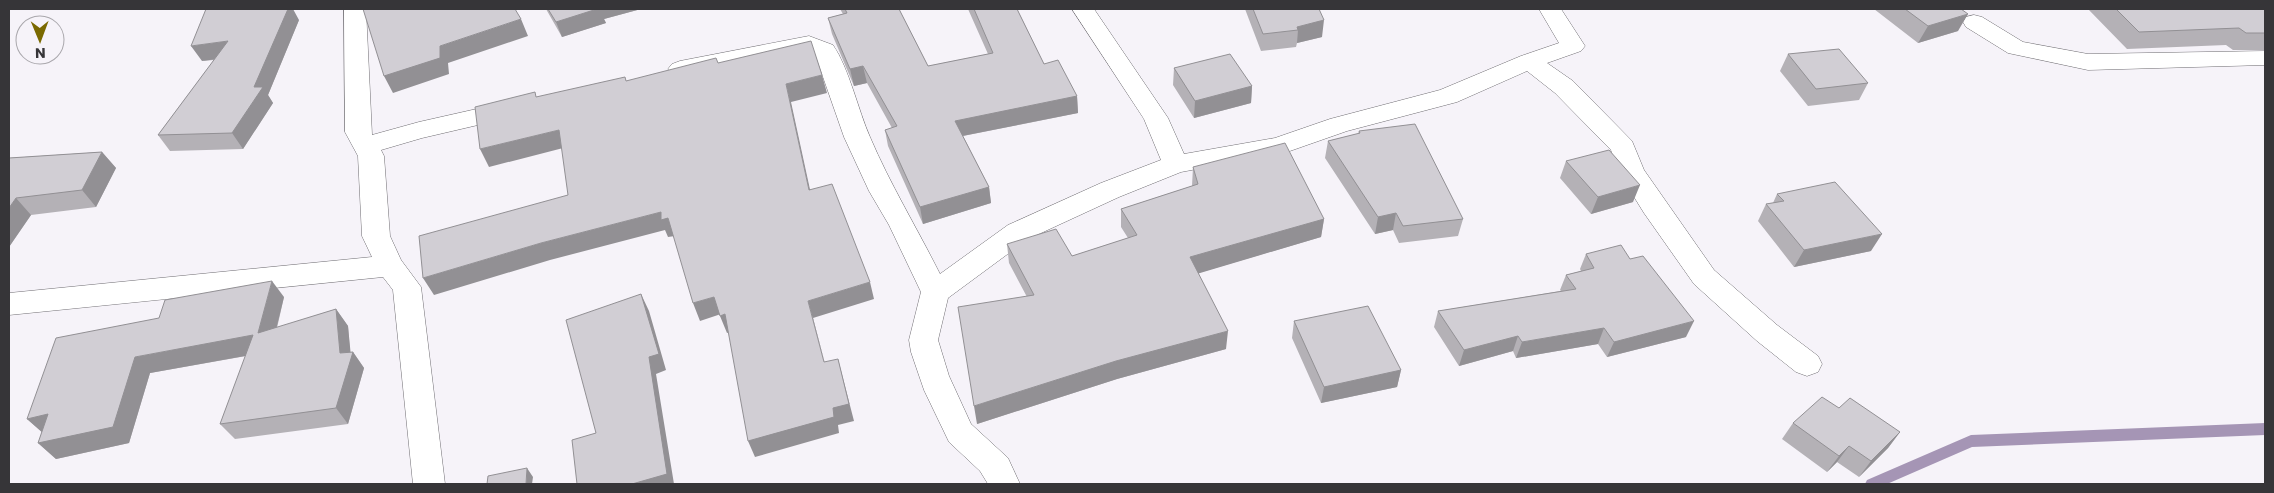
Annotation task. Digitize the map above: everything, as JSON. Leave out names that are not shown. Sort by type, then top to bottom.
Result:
[{"type":"street","points":[[355,9],[358,132],[371,156],[376,236],[390,266],[407,287],[429,484]]},
{"type":"street","points":[[1083,9],[1156,118],[1176,164]]},
{"type":"street","points":[[935,292],[1018,232],[1110,190],[1176,164],[1278,146],[1339,125],[1448,96],[1529,61],[1573,46],[1561,30],[1550,9]]},
{"type":"street","points":[[1974,22],[2016,48],[2088,62],[2265,58]]},
{"type":"street","points":[[656,74],[809,43],[826,50],[857,137],[882,191],[902,224],[935,292],[923,343],[940,391],[960,433],[986,455],[1002,477],[1004,484]]},
{"type":"street","points":[[1529,61],[1564,87],[1623,147],[1631,171],[1653,206],[1704,277],[1767,333],[1807,364]]},
{"type":"street","points":[[365,146],[419,130],[535,103]]},
{"type":"street","points":[[9,304],[390,266]]},
{"type":"building","points":[[206,9],[288,9],[254,87],[263,87],[232,133],[158,135],[228,41],[191,46]]},
{"type":"building","points":[[363,9],[515,9],[521,19],[440,46],[440,58],[384,76]]},
{"type":"building","points":[[548,9],[597,9],[556,22]]},
{"type":"building","points":[[845,9],[899,9],[928,66],[993,53],[974,9],[1017,9],[1044,64],[1058,60],[1077,96],[955,121],[989,187],[920,207],[885,130],[897,126],[863,66],[850,69],[828,18],[847,13]]},
{"type":"building","points":[[1253,9],[1319,9],[1324,20],[1297,27],[1298,30],[1263,34]]},
{"type":"building","points":[[1905,9],[1961,9],[1968,14],[1928,26]]},
{"type":"building","points":[[2116,9],[2265,9],[2265,33],[2246,33],[2239,28],[2139,32]]},
{"type":"building","points":[[811,41],[822,75],[786,84],[809,190],[832,184],[870,282],[808,301],[824,362],[838,359],[849,404],[833,408],[834,417],[748,441],[725,314],[720,316],[714,297],[693,303],[668,218],[661,220],[661,212],[541,243],[423,278],[419,236],[568,195],[559,130],[480,149],[475,107],[535,92],[536,97],[625,77],[626,81],[716,58],[718,63]]},
{"type":"building","points":[[1839,49],[1868,83],[1816,89],[1788,54]]},
{"type":"building","points":[[1230,54],[1252,86],[1195,101],[1174,68]]},
{"type":"building","points":[[1415,124],[1463,219],[1403,226],[1396,213],[1378,217],[1328,141],[1360,133],[1359,131]]},
{"type":"building","points":[[1285,143],[1324,219],[1190,257],[1228,331],[1116,361],[974,406],[958,307],[1034,295],[1007,244],[1056,229],[1072,256],[1137,235],[1121,209],[1198,184],[1193,167]]},
{"type":"building","points":[[1609,150],[1640,185],[1598,197],[1566,161]]},
{"type":"building","points":[[102,152],[82,190],[16,198],[9,208],[9,158]]},
{"type":"building","points":[[1835,182],[1882,234],[1804,250],[1766,204],[1784,201],[1777,194]]},
{"type":"building","points":[[1621,245],[1630,259],[1643,256],[1694,321],[1614,342],[1604,328],[1522,342],[1518,336],[1464,350],[1438,311],[1576,289],[1566,275],[1594,268],[1586,254]]},
{"type":"building","points":[[272,281],[258,333],[336,309],[340,353],[353,352],[336,408],[220,424],[253,335],[135,357],[113,427],[38,443],[48,414],[27,419],[56,338],[159,318],[165,300]]},
{"type":"building","points":[[641,294],[659,354],[649,357],[667,474],[632,484],[577,484],[572,440],[596,433],[566,320]]},
{"type":"building","points":[[1368,306],[1401,370],[1324,387],[1294,321]]},
{"type":"building","points":[[1822,397],[1839,408],[1850,398],[1900,432],[1871,461],[1849,446],[1839,456],[1793,423]]},
{"type":"building","points":[[527,468],[526,484],[487,484],[488,476]]},
{"type":"waterway","points":[[1872,484],[1971,441],[2265,429]]}]
